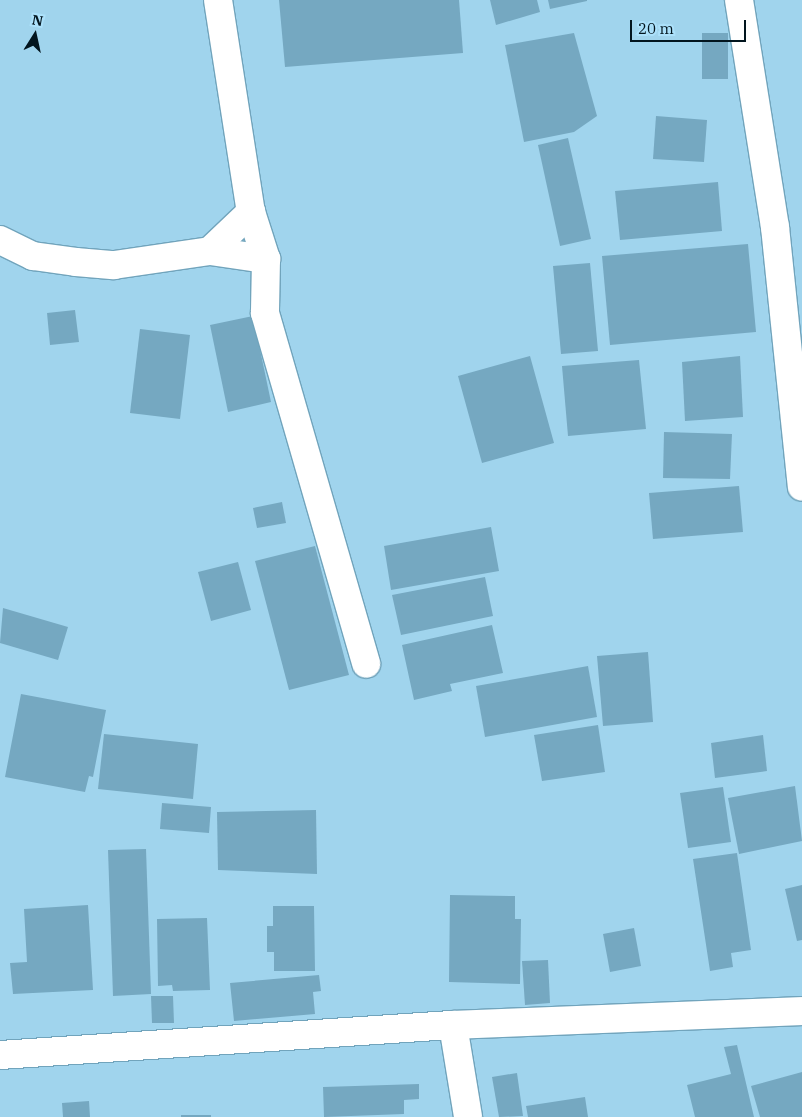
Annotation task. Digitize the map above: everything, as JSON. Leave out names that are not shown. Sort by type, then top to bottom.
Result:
[{"type":"street","points":[[218,0],[251,212],[266,260],[265,313],[366,664]]},
{"type":"street","points":[[739,0],[776,227],[802,486]]},
{"type":"street","points":[[210,251],[251,212]]},
{"type":"street","points":[[0,240],[33,256],[114,265],[210,251],[266,260]]},
{"type":"street","points":[[0,1056],[453,1025],[802,1012]]},
{"type":"street","points":[[453,1025],[468,1117]]},
{"type":"building","points":[[279,0],[459,0],[463,53],[285,67]]},
{"type":"building","points":[[490,0],[537,0],[540,12],[496,25]]},
{"type":"building","points":[[548,0],[587,0],[587,1],[550,9]]},
{"type":"building","points":[[574,33],[597,116],[574,132],[524,142],[505,45]]},
{"type":"building","points":[[702,33],[728,33],[728,79],[702,79]]},
{"type":"building","points":[[656,116],[707,120],[704,162],[653,159]]},
{"type":"building","points":[[568,138],[591,239],[560,246],[538,145]]},
{"type":"building","points":[[718,182],[722,231],[620,240],[615,191]]},
{"type":"building","points":[[748,244],[756,332],[610,345],[602,256]]},
{"type":"building","points":[[590,263],[598,351],[561,354],[553,266]]},
{"type":"building","points":[[75,310],[79,342],[50,345],[47,313]]},
{"type":"building","points":[[253,316],[271,402],[228,412],[210,325]]},
{"type":"building","points":[[140,329],[190,335],[180,419],[130,413]]},
{"type":"building","points":[[530,356],[554,443],[482,463],[458,376]]},
{"type":"building","points":[[740,356],[743,417],[685,421],[682,362]]},
{"type":"building","points":[[639,360],[646,429],[568,436],[562,366]]},
{"type":"building","points":[[664,432],[732,434],[730,479],[663,478]]},
{"type":"building","points":[[739,486],[743,532],[653,539],[649,493]]},
{"type":"building","points":[[282,502],[286,523],[257,528],[253,508]]},
{"type":"building","points":[[491,527],[499,571],[391,590],[384,546]]},
{"type":"building","points":[[315,546],[349,675],[289,690],[255,561]]},
{"type":"building","points":[[238,562],[251,610],[211,621],[198,572]]},
{"type":"building","points":[[485,577],[493,616],[401,635],[392,595]]},
{"type":"building","points":[[3,608],[68,627],[58,660],[0,643]]},
{"type":"building","points":[[492,625],[503,673],[450,684],[452,691],[414,700],[402,645]]},
{"type":"building","points":[[648,652],[653,722],[603,726],[597,656]]},
{"type":"building","points":[[588,666],[597,717],[485,737],[476,686]]},
{"type":"building","points":[[21,694],[106,710],[93,777],[89,776],[85,792],[5,777]]},
{"type":"building","points":[[598,725],[605,772],[542,781],[534,735]]},
{"type":"building","points":[[104,734],[198,744],[193,799],[98,789]]},
{"type":"building","points":[[763,735],[767,771],[715,778],[711,743]]},
{"type":"building","points":[[795,786],[802,841],[739,854],[728,798]]},
{"type":"building","points":[[723,787],[731,842],[688,848],[680,793]]},
{"type":"building","points":[[162,803],[211,807],[209,833],[160,829]]},
{"type":"building","points":[[316,810],[317,874],[218,870],[217,812]]},
{"type":"building","points":[[146,849],[151,994],[113,996],[108,850]]},
{"type":"building","points":[[737,853],[751,950],[731,953],[733,967],[710,971],[693,859]]},
{"type":"building","points":[[802,885],[802,940],[797,941],[785,889]]},
{"type":"building","points":[[450,895],[515,896],[515,919],[521,919],[520,984],[449,982]]},
{"type":"building","points":[[88,905],[93,990],[13,994],[10,963],[27,962],[24,909]]},
{"type":"building","points":[[273,906],[314,906],[315,971],[274,971],[274,952],[267,952],[267,926],[273,926]]},
{"type":"building","points":[[207,918],[210,990],[173,991],[172,985],[158,986],[157,919]]},
{"type":"building","points":[[634,928],[641,966],[610,972],[603,934]]},
{"type":"building","points":[[548,960],[550,1003],[525,1005],[522,961]]},
{"type":"building","points":[[319,975],[321,991],[313,992],[315,1014],[234,1021],[230,983]]},
{"type":"building","points":[[151,996],[173,996],[174,1023],[152,1023]]},
{"type":"building","points":[[737,1045],[754,1117],[695,1117],[687,1085],[731,1074],[724,1047]]},
{"type":"building","points":[[802,1072],[802,1117],[760,1117],[751,1086]]},
{"type":"building","points":[[517,1073],[523,1116],[499,1117],[492,1077]]},
{"type":"building","points":[[419,1084],[419,1099],[404,1100],[404,1114],[324,1117],[323,1087]]},
{"type":"building","points":[[585,1097],[588,1117],[528,1117],[526,1106]]},
{"type":"building","points":[[89,1101],[90,1117],[63,1117],[62,1103]]},
{"type":"building","points":[[181,1115],[211,1115],[211,1117],[181,1117]]}]
